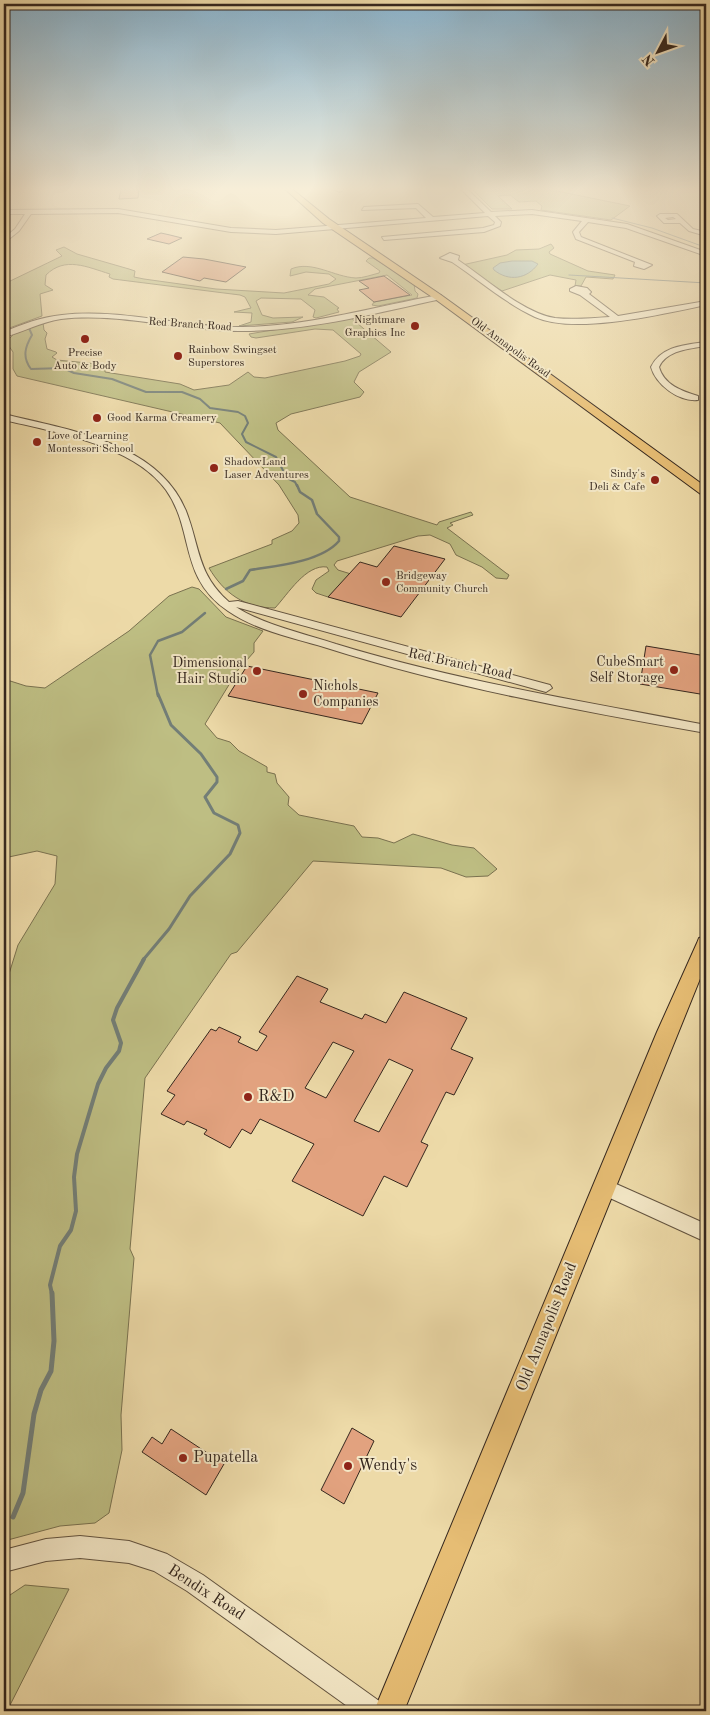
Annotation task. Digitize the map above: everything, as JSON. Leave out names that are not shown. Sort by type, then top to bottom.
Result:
[{"type":"main road","name":"Old Annapolis Road","points":[[397,269],[706,492]]},
{"type":"main road","name":"Old Annapolis Road","points":[[389,1711],[667,1032],[706,943]]},
{"type":"street","points":[[468,269],[541,316],[574,322],[706,303]]},
{"type":"street","points":[[584,293],[615,317]]},
{"type":"street","name":"Red Branch Road","points":[[4,335],[31,322],[70,316],[98,316],[204,328],[273,326],[438,297]]},
{"type":"street","points":[[695,398],[671,388],[657,375],[655,367],[659,359],[671,352],[706,344]]},
{"type":"street","name":"Red Branch Road","points":[[4,418],[106,446],[130,457],[153,472],[174,497],[180,509],[196,569],[201,578],[228,606],[252,620],[356,655],[443,677],[706,729]]},
{"type":"street","name":"Red Branch Road","points":[[219,596],[242,606],[497,676],[567,693],[706,720]]},
{"type":"street","points":[[605,1187],[706,1233]]},
{"type":"street","name":"Bendix Road","points":[[6,1564],[46,1550],[80,1547],[129,1552],[159,1562],[195,1583],[374,1711]]},
{"type":"green space","points":[[35,269],[53,269],[46,275],[45,285],[53,290],[40,294],[42,316],[4,330],[4,325],[9,321],[8,303],[4,302],[4,284]]},
{"type":"green space","points":[[94,269],[128,269],[135,271],[134,277],[216,289],[284,293],[329,284],[336,279],[329,274],[306,272],[290,276],[291,269],[319,269],[348,277],[361,278],[379,273],[380,271],[377,269],[391,269],[414,283],[415,291],[418,294],[417,298],[378,306],[372,305],[374,302],[412,295],[387,275],[315,289],[308,295],[324,297],[339,308],[337,309],[339,312],[316,318],[313,317],[315,310],[301,299],[261,298],[256,301],[262,315],[273,318],[303,317],[292,322],[239,326],[251,322],[252,313],[234,312],[251,308],[245,297],[113,279],[109,277],[110,274]]},
{"type":"green space","points":[[468,269],[584,269],[615,275],[613,279],[586,277],[581,286],[575,286],[576,280],[550,275],[502,291]]},
{"type":"green space","points":[[350,317],[391,352],[359,372],[354,382],[364,392],[360,397],[291,414],[276,423],[278,430],[350,497],[437,525],[439,522],[471,512],[473,515],[450,523],[453,525],[447,528],[509,575],[507,579],[496,578],[482,567],[456,555],[450,544],[430,535],[418,536],[337,561],[334,565],[338,570],[351,574],[328,597],[316,593],[312,589],[316,580],[329,571],[327,567],[319,567],[298,581],[275,608],[244,602],[228,592],[209,568],[272,544],[272,540],[292,531],[299,523],[298,515],[279,485],[220,423],[17,376],[13,369],[13,352],[6,342],[16,332],[43,323],[44,330],[47,333],[45,339],[47,349],[57,353],[52,357],[57,360],[98,364],[105,368],[105,372],[180,384],[194,390],[229,385],[248,372],[254,377],[265,378],[360,356],[361,354],[333,330],[315,329],[256,338],[251,337],[249,334]]},
{"type":"green space","points":[[192,587],[199,589],[226,617],[263,631],[254,643],[254,652],[238,670],[205,724],[217,738],[230,742],[239,751],[267,767],[267,772],[275,774],[277,783],[289,797],[288,805],[299,815],[354,826],[362,837],[378,838],[394,843],[413,834],[452,845],[474,848],[497,869],[488,876],[466,877],[441,868],[313,861],[237,952],[231,954],[145,1078],[130,1249],[134,1258],[121,1415],[122,1450],[109,1513],[95,1523],[60,1526],[4,1541],[4,990],[18,945],[55,884],[57,856],[37,851],[4,858],[4,679],[26,686],[45,688],[129,631],[169,596]]},
{"type":"green space","points":[[25,1585],[69,1589],[7,1711],[4,1711],[4,1599]]},
{"type":"water","points":[[534,269],[518,277],[506,276],[494,270]]},
{"type":"building","points":[[166,269],[243,269],[226,282],[204,278],[200,281],[162,272]]},
{"type":"building","points":[[384,276],[410,295],[374,302],[359,290],[369,288],[359,281]]},
{"type":"building","name":"Bridgeway Community Church","points":[[394,546],[445,559],[401,617],[328,597],[360,562],[377,567]]},
{"type":"building","name":"CubeSmart Self Storage","points":[[646,646],[706,656],[706,695],[640,684]]},
{"type":"building","name":"Nichols Companies","points":[[247,666],[378,693],[362,724],[228,696]]},
{"type":"building","name":"R&D","points":[[297,976],[328,989],[320,1002],[362,1019],[365,1014],[386,1023],[404,992],[467,1018],[451,1049],[473,1058],[454,1095],[446,1092],[421,1142],[428,1145],[407,1187],[384,1176],[363,1216],[292,1181],[314,1144],[260,1119],[251,1134],[242,1129],[230,1148],[204,1134],[207,1130],[187,1121],[184,1125],[161,1114],[175,1095],[167,1091],[211,1029],[216,1031],[219,1027],[241,1037],[238,1042],[257,1051],[267,1036],[259,1032]],"holes":[[[333,1042],[354,1051],[326,1098],[305,1088]],[[389,1059],[413,1070],[379,1132],[354,1121]]]},
{"type":"building","name":"Wendy's","points":[[352,1428],[374,1441],[344,1504],[321,1490]]},
{"type":"building","name":"Pupatella","points":[[171,1429],[224,1464],[206,1495],[142,1452],[152,1437],[162,1444]]},
{"type":"waterway","points":[[569,275],[706,283]]},
{"type":"waterway","points":[[29,328],[32,335],[26,348],[26,360],[31,369],[63,368],[74,373],[112,379],[146,392],[182,392],[200,399],[210,408],[238,412],[245,416],[248,423],[242,434],[246,442],[276,457],[287,478],[295,482],[297,486]]},
{"type":"waterway","points":[[226,589],[243,581],[250,570],[298,562],[321,554],[339,541],[339,537],[317,514],[312,500],[300,492],[297,485]]},
{"type":"waterway","points":[[158,696],[150,655],[158,641],[182,632],[205,613]]},
{"type":"waterway","points":[[143,960],[169,929],[190,896],[230,854],[240,833],[238,825],[214,813],[205,797],[217,782],[217,777],[201,754],[171,725],[158,694]]},
{"type":"waterway","points":[[52,1294],[50,1285],[60,1246],[71,1230],[76,1211],[74,1177],[77,1154],[98,1084],[106,1068],[119,1051],[121,1043],[113,1020],[117,1008],[144,959]]},
{"type":"waterway","points":[[13,1517],[23,1493],[34,1414],[41,1390],[51,1371],[54,1341],[52,1293]]},
{"type":"place","name":"Nightmare Graphics Inc","points":[[415,326]]},
{"type":"place","name":"Precise Auto & Body","points":[[85,339]]},
{"type":"place","name":"Rainbow Swingset Superstores","points":[[178,356]]},
{"type":"place","name":"Good Karma Creamery","points":[[97,418]]},
{"type":"place","name":"Love of Learning Montessori School","points":[[37,442]]},
{"type":"place","name":"ShadowLand Laser Adventures","points":[[214,468]]},
{"type":"place","name":"Sindy's Deli & Cafe","points":[[655,480]]},
{"type":"place","name":"Bridgeway Community Church","points":[[386,582]]},
{"type":"place","name":"CubeSmart Self Storage","points":[[674,670]]},
{"type":"place","name":"Dimensional Hair Studio","points":[[257,671]]},
{"type":"place","name":"Nichols Companies","points":[[303,694]]},
{"type":"place","name":"R&D","points":[[248,1097]]},
{"type":"place","name":"Pupatella","points":[[183,1458]]},
{"type":"place","name":"Wendy's","points":[[348,1466]]}]
